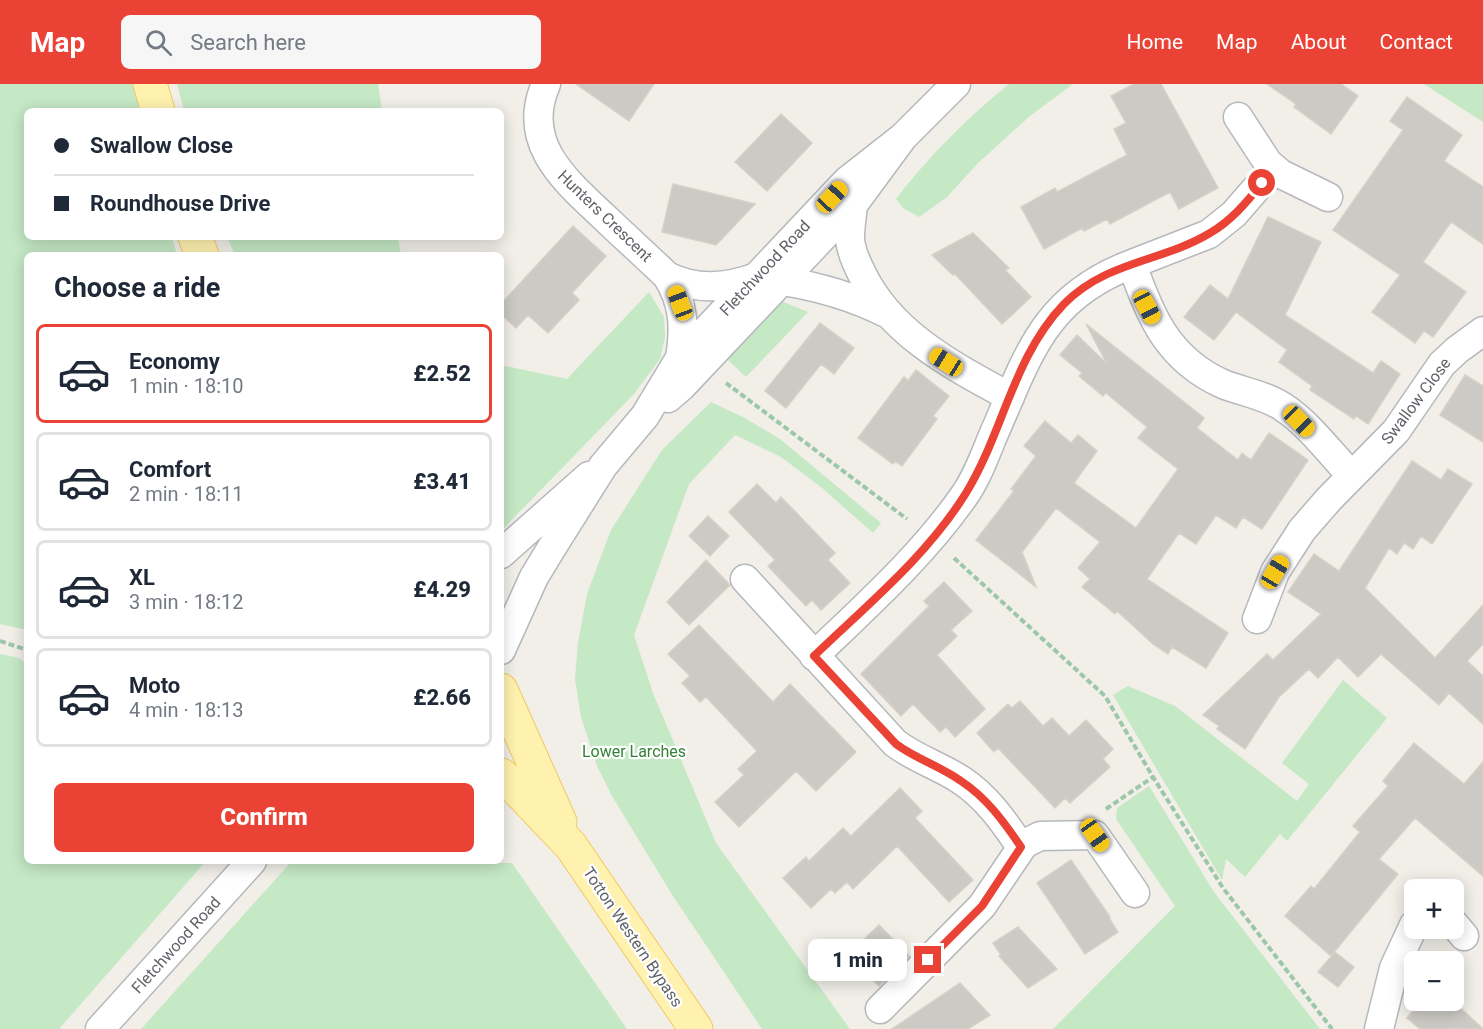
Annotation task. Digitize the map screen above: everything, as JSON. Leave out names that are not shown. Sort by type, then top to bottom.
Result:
[{"type":"main road","points":[[150,84],[157,108]]},
{"type":"main road","name":"Totton Western Bypass","points":[[504,697],[571,846]]},
{"type":"main road","name":"Totton Western Bypass","points":[[504,777],[571,846],[696,1029]]},
{"type":"street","name":"Hunters Crescent","points":[[546,84],[539,106],[539,127],[546,153],[558,171],[667,276],[675,288],[684,317],[684,334],[691,361]]},
{"type":"street","name":"Fletchwood Road","points":[[770,279],[847,181],[903,137],[956,84]]},
{"type":"street","points":[[1238,117],[1262,156],[1274,168],[1328,197]]},
{"type":"street","name":"Fletchwood Road","points":[[504,643],[534,577],[603,466],[691,361],[770,279],[853,205],[903,137]]},
{"type":"street","points":[[814,656],[932,539],[966,493],[1037,341],[1063,305],[1095,280],[1209,234],[1234,214],[1274,168]]},
{"type":"street","points":[[853,205],[850,238],[855,260],[866,284],[888,314],[936,355],[1010,397]]},
{"type":"street","points":[[1132,264],[1153,319],[1187,361],[1221,383],[1258,395],[1281,406],[1299,421],[1351,475]]},
{"type":"street","name":"Hunters Crescent","points":[[667,276],[694,286],[710,287],[770,279]]},
{"type":"street","points":[[770,279],[819,287],[855,297],[888,314]]},
{"type":"street","name":"Swallow Close","points":[[1257,619],[1275,572],[1284,556],[1320,509],[1396,430],[1442,363],[1483,331]]},
{"type":"street","name":"Fletchwood Road","points":[[504,551],[567,494],[603,466]]},
{"type":"street","points":[[745,579],[896,744],[910,755],[960,780],[980,795],[1021,847]]},
{"type":"street","points":[[879,1009],[982,906],[1021,847],[1040,836],[1095,835],[1135,893]]},
{"type":"street","name":"Fletchwood Road","points":[[100,1029],[249,864]]},
{"type":"street","points":[[1379,1029],[1394,968],[1407,939]]},
{"type":"path","points":[[691,361],[932,539],[1096,686],[1114,708],[1153,777],[1223,888],[1332,1029]]},
{"type":"path","points":[[0,641],[24,649]]},
{"type":"path","points":[[1070,834],[1153,777]]},
{"type":"green space","points":[[0,84],[133,84],[139,108],[24,108],[24,240],[173,240],[176,252],[24,252],[24,629],[0,624]]},
{"type":"green space","points":[[177,84],[378,84],[382,108],[183,108]]},
{"type":"green space","points":[[1009,84],[1073,84],[1030,116],[978,163],[947,197],[919,217],[903,208],[896,199],[922,168],[963,124]]},
{"type":"green space","points":[[1424,84],[1483,84],[1483,122]]},
{"type":"green space","points":[[228,240],[398,240],[400,252],[234,252]]},
{"type":"green space","points":[[649,292],[664,317],[665,337],[660,359],[634,394],[504,528],[504,366],[567,379]]},
{"type":"green space","points":[[781,301],[808,312],[746,377],[725,357]]},
{"type":"green space","name":"Lower Larches","points":[[711,402],[745,418],[780,439],[881,523],[873,533],[821,487],[781,457],[735,435],[689,484],[634,635],[653,693],[716,843],[850,1029],[762,1029],[671,893],[612,796],[597,766],[581,717],[575,679],[578,643],[587,594],[611,530],[662,450]]},
{"type":"green space","points":[[0,654],[19,658],[24,662],[24,864],[203,864],[59,1029],[0,1029]]},
{"type":"green space","points":[[1343,680],[1387,718],[1287,841],[1280,834],[1245,877],[1226,859],[1222,880],[1113,695],[1128,686],[1175,706],[1297,801],[1309,784],[1282,763]]},
{"type":"green space","points":[[1149,786],[1214,892],[1320,1029],[1053,1029],[1175,906],[1116,819],[1117,808]]},
{"type":"green space","points":[[504,863],[512,863],[627,1029],[141,1029],[289,864]]},
{"type":"building","points":[[576,84],[654,84],[629,121]]},
{"type":"building","points":[[1134,84],[1161,84],[1218,188],[1179,209],[1170,192],[1110,224],[1107,219],[1084,231],[1082,228],[1044,249],[1021,207],[1055,188],[1057,192],[1127,155],[1114,129],[1126,123],[1111,96]]},
{"type":"building","points":[[1267,84],[1341,84],[1358,96],[1331,134],[1294,107],[1296,104]]},
{"type":"building","points":[[1407,97],[1462,135],[1444,161],[1483,187],[1483,244],[1451,222],[1423,262],[1466,292],[1433,337],[1424,331],[1415,343],[1372,312],[1400,275],[1333,230],[1403,130],[1390,121]]},
{"type":"building","points":[[781,114],[812,143],[767,191],[735,162]]},
{"type":"building","points":[[673,184],[755,204],[716,245],[662,232]]},
{"type":"building","points":[[1268,217],[1321,242],[1285,315],[1373,373],[1381,361],[1400,374],[1368,424],[1356,416],[1354,419],[1310,390],[1312,386],[1279,362],[1287,350],[1236,312],[1214,340],[1184,317],[1210,285],[1228,299]]},
{"type":"building","points":[[573,226],[606,256],[572,293],[579,300],[548,333],[528,315],[516,328],[504,317],[504,301]]},
{"type":"building","points":[[973,233],[1009,268],[1005,270],[1031,297],[1002,324],[955,274],[953,275],[932,255]]},
{"type":"building","points":[[820,323],[854,348],[834,374],[821,364],[786,408],[765,391]]},
{"type":"building","points":[[1086,324],[1204,418],[1197,428],[1238,460],[1242,453],[1251,460],[1269,433],[1308,460],[1262,529],[1243,517],[1236,528],[1216,515],[1196,544],[1179,533],[1147,579],[1228,633],[1206,668],[1172,647],[1168,654],[1153,644],[1117,611],[1115,614],[1082,587],[1090,579],[1078,568],[1100,542],[1056,508],[1022,552],[1036,587],[976,540],[1014,491],[1011,489],[1036,456],[1024,446],[1045,421],[1071,443],[1078,435],[1097,451],[1074,483],[1136,528],[1178,469],[1138,438],[1147,427],[1106,393],[1103,396],[1079,376],[1082,373],[1060,355],[1077,335],[1107,364]]},
{"type":"building","points":[[916,370],[949,396],[933,416],[937,419],[902,466],[895,461],[893,464],[858,438],[904,377],[908,381]]},
{"type":"building","points":[[1465,375],[1483,386],[1483,442],[1440,415]]},
{"type":"building","points":[[1412,461],[1441,480],[1448,469],[1472,484],[1432,544],[1421,536],[1413,549],[1404,543],[1397,554],[1389,548],[1365,588],[1435,658],[1483,605],[1483,644],[1467,661],[1483,676],[1483,724],[1449,693],[1439,705],[1381,654],[1358,677],[1338,657],[1318,678],[1309,669],[1279,697],[1245,749],[1217,729],[1219,726],[1203,715],[1267,654],[1273,660],[1321,614],[1288,592],[1314,554],[1339,571]]},
{"type":"building","points":[[757,484],[776,503],[781,497],[835,553],[828,560],[850,583],[821,610],[812,600],[806,606],[768,566],[775,560],[729,512]]},
{"type":"building","points":[[708,516],[729,536],[710,556],[689,536]]},
{"type":"building","points":[[706,560],[730,585],[689,625],[667,602]]},
{"type":"building","points":[[944,582],[972,611],[951,630],[957,636],[937,655],[985,709],[955,737],[946,727],[940,732],[913,704],[901,716],[861,674],[929,606],[924,601]]},
{"type":"building","points":[[699,625],[773,702],[790,684],[856,752],[816,791],[796,771],[739,827],[715,802],[744,775],[738,769],[757,751],[706,697],[700,702],[682,683],[690,676],[668,654]]},
{"type":"building","points":[[1020,701],[1043,726],[1052,718],[1069,736],[1086,720],[1113,749],[1103,759],[1110,767],[1070,803],[1065,798],[1055,808],[998,748],[994,752],[977,733],[1008,704],[1012,708]]},
{"type":"building","points":[[1414,743],[1464,784],[1483,762],[1483,876],[1415,818],[1379,859],[1398,874],[1331,956],[1285,916],[1311,886],[1314,889],[1360,832],[1353,826],[1388,786],[1383,781]]},
{"type":"building","points":[[900,788],[922,811],[915,818],[973,880],[949,902],[897,846],[853,889],[847,882],[835,893],[831,889],[811,908],[783,878],[806,857],[809,861],[843,828],[851,836]]},
{"type":"building","points":[[1071,860],[1118,932],[1085,954],[1037,883]]},
{"type":"building","points":[[879,925],[909,956],[879,986],[848,955]]},
{"type":"building","points":[[1018,927],[1057,969],[1028,988],[999,956],[1001,955],[993,943]]},
{"type":"building","points":[[1335,952],[1354,967],[1338,987],[1318,972]]},
{"type":"building","points":[[960,983],[990,1015],[968,1029],[892,1029]]},
{"type":"building","points":[[1412,1011],[1464,1011],[1483,1029],[1420,1029],[1407,1018]]},
{"type":"route","points":[[928,960],[992,894],[1021,847],[991,806],[980,795],[950,773],[910,755],[896,744],[814,656],[932,539],[966,493],[983,460],[1026,359],[1063,305],[1078,291],[1112,271],[1209,234],[1234,214],[1262,183]]}]
